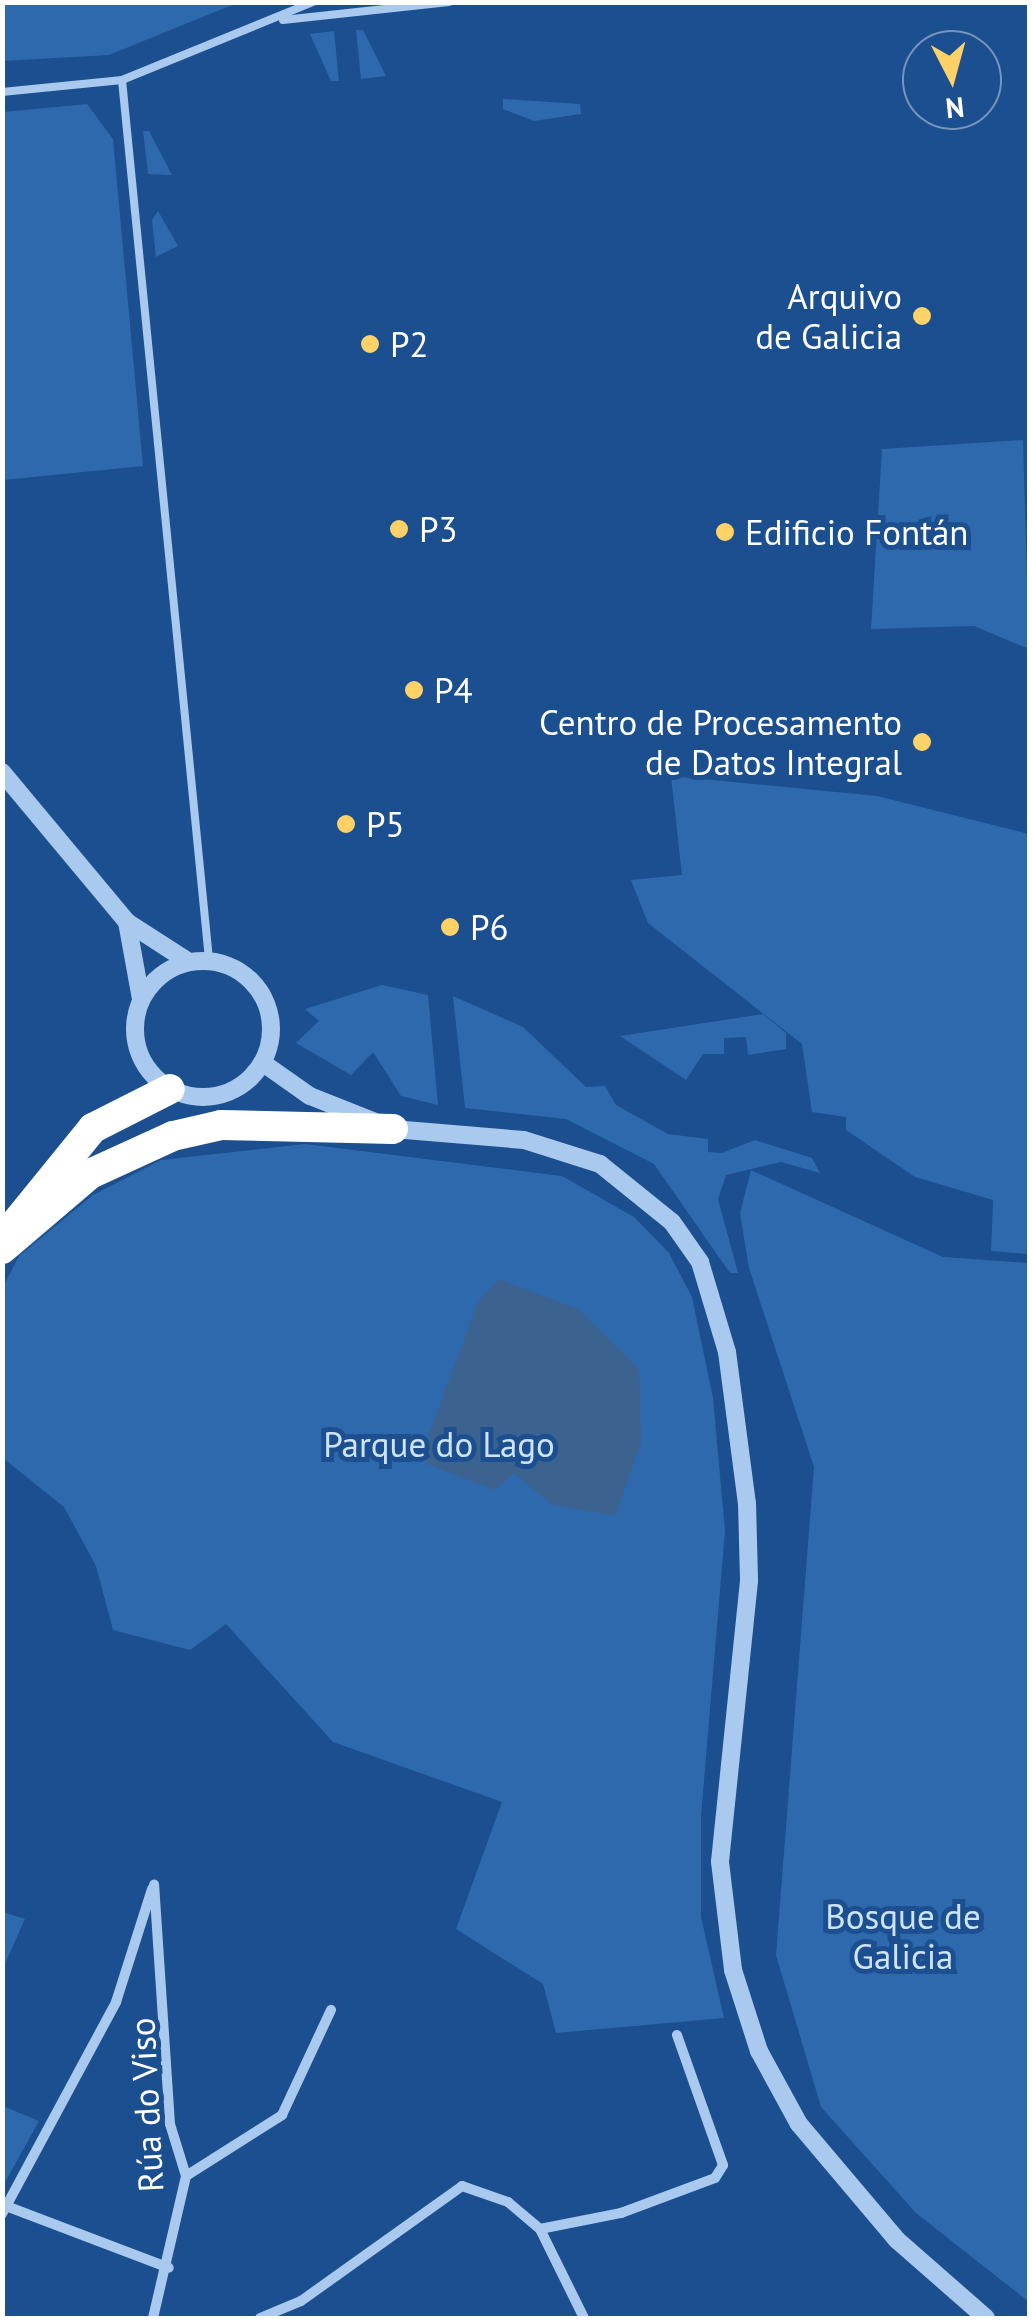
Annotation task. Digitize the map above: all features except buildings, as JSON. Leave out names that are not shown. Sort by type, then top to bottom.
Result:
[{"type":"highway","points":[[2,1241],[42,1179],[93,1128],[170,1088]]},
{"type":"highway","points":[[2,1249],[90,1174],[173,1136],[221,1125],[393,1129]]},
{"type":"street","points":[[2,772],[127,922],[189,962]]},
{"type":"street","points":[[127,922],[142,999],[135,1039],[170,1088],[211,1097],[263,1063],[271,1018],[264,996],[250,978],[209,960],[189,962],[142,999]]},
{"type":"street","points":[[263,1063],[310,1096],[393,1129],[524,1140],[600,1164],[672,1222],[700,1262],[727,1352],[747,1503],[749,1581],[720,1862],[733,1970],[759,2051],[799,2124],[897,2240],[986,2318]]},
{"type":"street","name":"Rúa do Viso","points":[[4,2210],[116,2002],[154,1885],[170,2124],[186,2176],[169,2268],[153,2318]]},
{"type":"street","points":[[186,2176],[282,2115],[331,2010]]},
{"type":"street","points":[[540,2229],[716,2178],[723,2165],[677,2035]]},
{"type":"street","points":[[260,2318],[302,2301],[446,2190],[482,2188],[540,2229],[584,2318]]},
{"type":"street","points":[[4,2210],[169,2268]]},
{"type":"lane","points":[[2,92],[122,80],[274,22],[313,2]]},
{"type":"lane","points":[[274,22],[449,2]]},
{"type":"lane","points":[[122,80],[209,960]]},
{"type":"green space","points":[[3,2],[237,3],[109,55],[3,61]]},
{"type":"green space","points":[[356,30],[363,30],[386,76],[361,79]]},
{"type":"green space","points":[[334,31],[339,81],[331,81],[310,34]]},
{"type":"green space","points":[[503,99],[580,104],[581,114],[534,121],[503,109]]},
{"type":"green space","points":[[87,104],[113,139],[143,466],[3,480],[3,112]]},
{"type":"green space","points":[[143,131],[149,131],[172,175],[148,174]]},
{"type":"green space","points":[[158,211],[178,246],[156,257],[152,220]]},
{"type":"green space","points":[[1023,440],[1029,649],[974,626],[871,629],[882,449]]},
{"type":"green space","points":[[671,776],[877,796],[1029,834],[1029,1254],[991,1251],[993,1200],[915,1177],[846,1130],[846,1117],[812,1112],[802,1044],[648,923],[631,880],[682,875]]},
{"type":"green space","points":[[382,985],[428,995],[438,1105],[401,1096],[373,1052],[351,1075],[296,1043],[319,1021],[305,1009]]},
{"type":"green space","points":[[453,996],[523,1027],[586,1087],[605,1086],[616,1105],[668,1134],[708,1139],[708,1152],[722,1153],[755,1140],[812,1158],[820,1173],[781,1162],[726,1175],[718,1199],[738,1273],[730,1273],[654,1164],[566,1119],[465,1108]]},
{"type":"green space","points":[[763,1014],[786,1033],[786,1049],[748,1055],[746,1037],[724,1038],[724,1054],[703,1054],[686,1080],[620,1036]]},
{"type":"green space","name":"Parque do Lago","points":[[305,1144],[562,1176],[634,1217],[669,1253],[692,1297],[713,1398],[725,1531],[701,1817],[701,1917],[724,2018],[556,2033],[543,1984],[456,1929],[502,1802],[333,1742],[226,1624],[190,1650],[113,1630],[96,1566],[64,1507],[3,1458],[2,1289],[19,1256],[93,1195],[161,1160]]},
{"type":"green space","name":"Bosque de Galicia","points":[[751,1170],[943,1257],[1029,1263],[1029,2302],[916,2213],[821,2107],[776,1955],[814,1467],[749,1268],[740,1213]]},
{"type":"green space","points":[[2,1912],[25,1919],[3,1968]]},
{"type":"green space","points":[[3,2106],[39,2121],[3,2186]]},
{"type":"shaded area","points":[[499,1279],[578,1309],[639,1369],[641,1443],[615,1516],[551,1504],[514,1473],[495,1490],[427,1464],[429,1434],[478,1302]]},
{"type":"place","name":"Arquivo de Galicia","points":[[922,316]]},
{"type":"place","name":"P2","points":[[370,344]]},
{"type":"place","name":"P3","points":[[399,529]]},
{"type":"place","name":"Edificio Fontán","points":[[725,532]]},
{"type":"place","name":"P4","points":[[414,690]]},
{"type":"place","name":"Centro de Procesamento de Datos Integral","points":[[922,742]]},
{"type":"place","name":"P5","points":[[346,824]]},
{"type":"place","name":"P6","points":[[450,927]]}]
